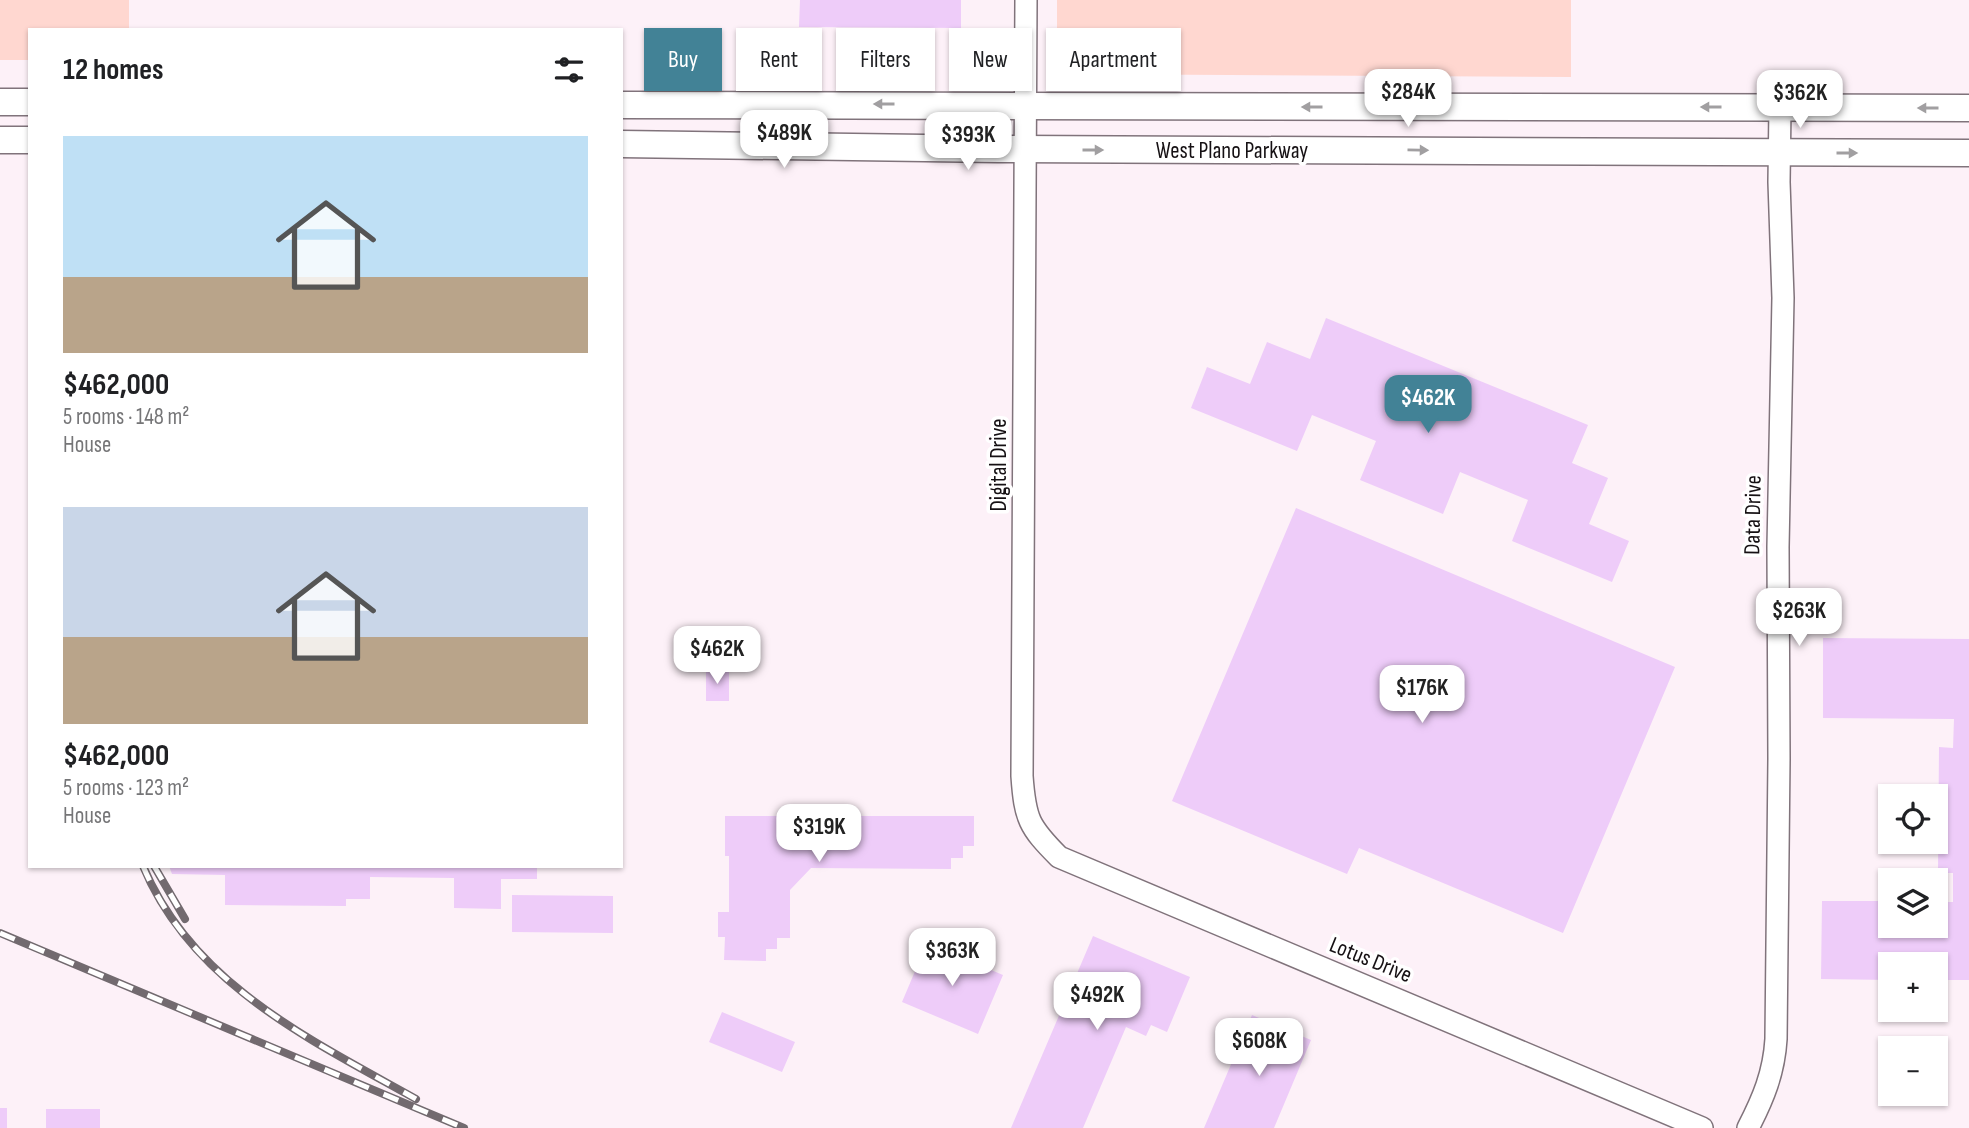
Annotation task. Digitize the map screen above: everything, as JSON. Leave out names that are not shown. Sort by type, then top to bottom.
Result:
[{"type":"main road","points":[[0,102],[28,102]]},
{"type":"main road","name":"West Plano Parkway","points":[[623,105],[1969,108]]},
{"type":"main road","points":[[1384,107],[1384,150]]},
{"type":"main road","points":[[0,140],[28,140]]},
{"type":"main road","name":"West Plano Parkway","points":[[623,144],[1025,149],[1969,153]]},
{"type":"street","name":"Digital Drive","points":[[1026,0],[1021,776],[1030,825]]},
{"type":"street","name":"Data Drive","points":[[1748,1128],[1766,1092],[1772,1072],[1776,1039],[1778,547],[1783,298],[1780,107]]},
{"type":"street","name":"Lotus Drive","points":[[1030,825],[1059,857],[1070,862],[1702,1128]]},
{"type":"shaded area","points":[[0,0],[129,0],[129,28],[28,28],[28,60],[0,60]]},
{"type":"shaded area","points":[[1057,0],[1571,0],[1571,77],[1181,75],[1181,28],[1057,28]]},
{"type":"building","points":[[800,0],[961,0],[961,28],[799,27]]},
{"type":"building","points":[[1326,318],[1588,425],[1572,463],[1608,478],[1589,524],[1629,541],[1612,582],[1512,541],[1528,500],[1460,472],[1443,514],[1360,480],[1376,441],[1312,415],[1297,451],[1191,408],[1207,367],[1250,384],[1267,342],[1310,359]]},
{"type":"building","points":[[1296,508],[1675,667],[1563,933],[1359,848],[1347,874],[1172,801]]},
{"type":"building","points":[[1823,638],[1969,639],[1969,980],[1948,980],[1948,952],[1878,952],[1878,980],[1821,979],[1822,901],[1878,901],[1878,938],[1948,938],[1948,902],[1953,902],[1953,873],[1948,873],[1948,868],[1938,868],[1938,854],[1948,854],[1948,784],[1939,784],[1939,747],[1953,748],[1954,719],[1823,718]]},
{"type":"building","points":[[706,670],[729,671],[729,701],[706,701]]},
{"type":"building","points":[[725,816],[974,816],[974,846],[963,846],[963,858],[951,858],[951,869],[811,868],[790,890],[790,938],[777,938],[777,949],[766,949],[766,961],[724,960],[725,937],[718,937],[718,912],[729,912],[729,856],[725,856]]},
{"type":"building","points":[[170,868],[537,868],[537,879],[501,879],[501,909],[454,908],[454,878],[370,877],[370,899],[346,899],[346,906],[225,905],[225,875],[172,874]]},
{"type":"building","points":[[512,895],[613,896],[613,933],[512,932]]},
{"type":"building","points":[[1093,936],[1190,977],[1167,1032],[1151,1025],[1146,1036],[1126,1027],[1083,1128],[1011,1128]]},
{"type":"building","points":[[927,943],[1003,975],[978,1034],[902,1002]]},
{"type":"building","points":[[722,1012],[795,1042],[782,1072],[709,1042]]},
{"type":"building","points":[[1252,1015],[1311,1040],[1274,1128],[1204,1128]]},
{"type":"building","points":[[0,1108],[7,1108],[7,1128],[0,1128]]},
{"type":"building","points":[[46,1109],[100,1109],[100,1128],[46,1128]]},
{"type":"railway","points":[[144,868],[164,907],[192,944],[223,976],[258,1005],[296,1030],[416,1099]]},
{"type":"railway","points":[[155,868],[185,919]]},
{"type":"railway","points":[[0,933],[464,1128]]}]
